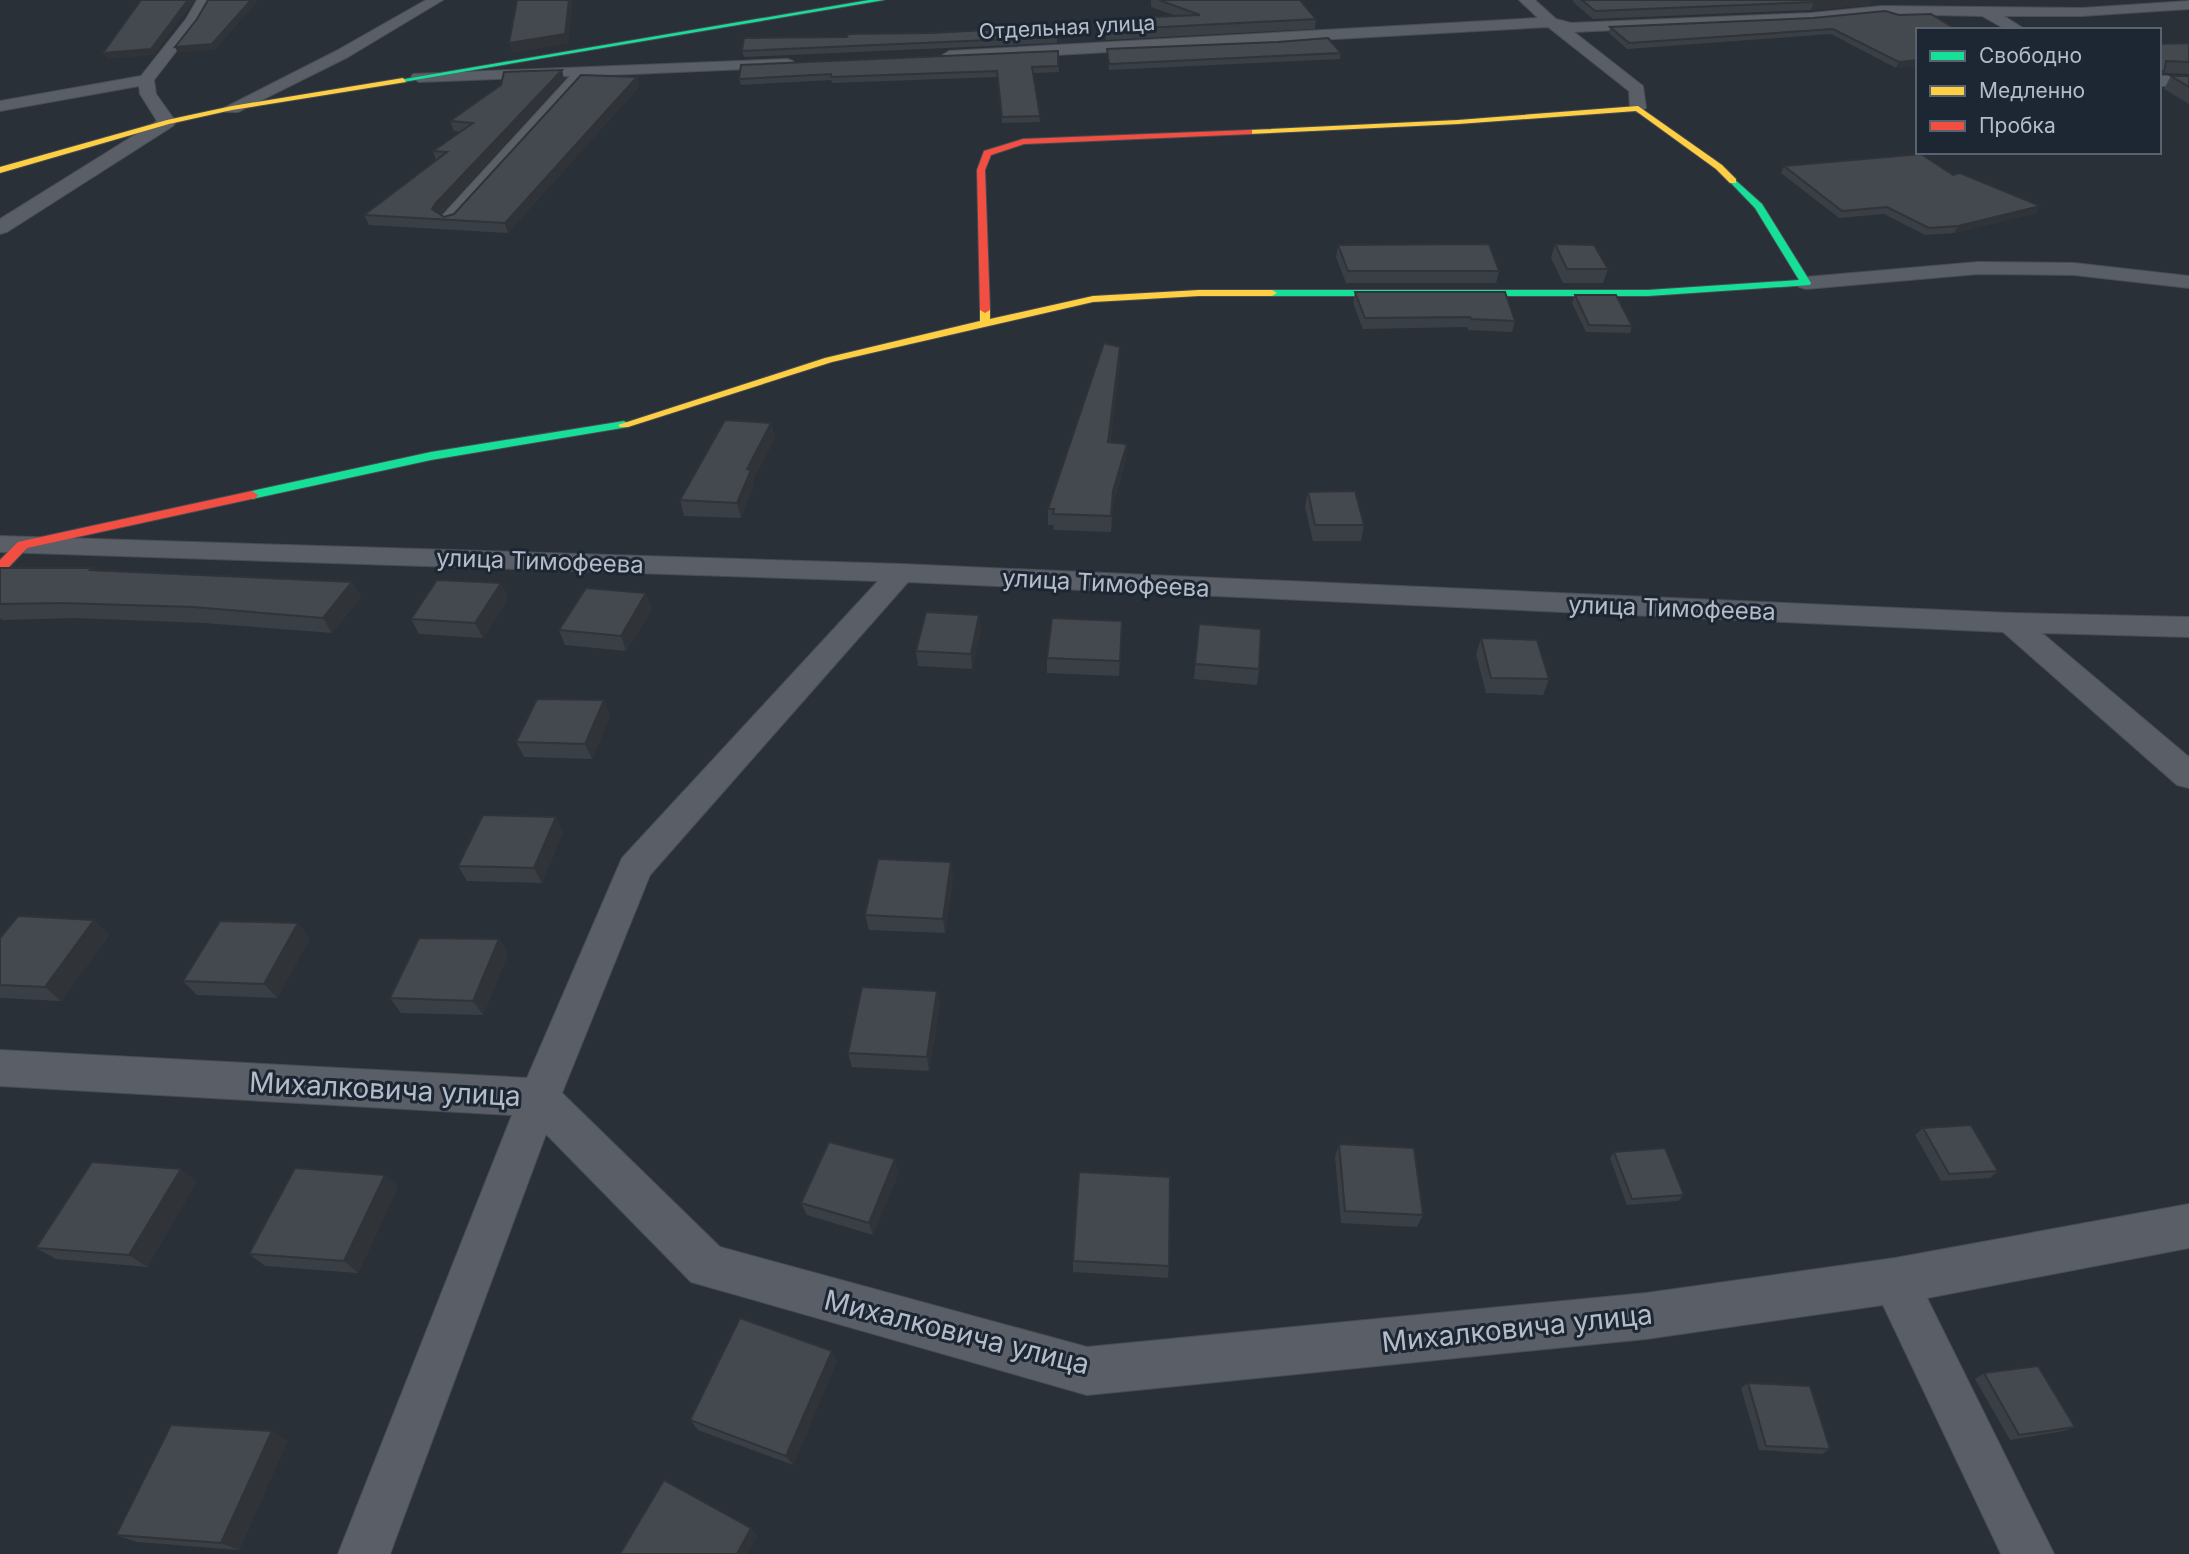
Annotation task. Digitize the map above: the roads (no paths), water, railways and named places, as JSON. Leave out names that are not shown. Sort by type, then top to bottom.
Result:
[{"type":"street","points":[[0,106],[146,80],[193,20],[204,0]]},
{"type":"street","points":[[232,108],[342,54],[436,0]]},
{"type":"street","points":[[0,170],[167,122],[232,108],[881,0]]},
{"type":"street","points":[[1526,0],[1637,89],[1637,108]]},
{"type":"street","name":"Отдельная улица","points":[[936,57],[1551,22],[1570,28],[1811,17],[1882,10],[2082,12],[2189,5]]},
{"type":"street","points":[[1985,12],[2014,28]]},
{"type":"street","points":[[419,77],[806,63]]},
{"type":"street","points":[[449,219],[585,71]]},
{"type":"street","points":[[146,80],[148,94],[167,122]]},
{"type":"street","points":[[2161,81],[2189,81]]},
{"type":"street","points":[[985,323],[981,170],[987,153],[1023,142],[1458,122],[1637,108],[1718,167],[1759,206],[1806,283]]},
{"type":"street","points":[[0,228],[167,122]]},
{"type":"street","points":[[0,568],[11,544],[431,456],[616,427],[829,360],[1093,299],[1199,293],[1648,293],[1978,268],[2074,269],[2189,282]]},
{"type":"street","name":"улица Тимофеева","points":[[11,544],[901,573],[2011,623],[2189,627]]},
{"type":"street","points":[[364,1554],[539,1098],[635,868],[901,573]]},
{"type":"street","points":[[2011,623],[2189,776]]},
{"type":"street","name":"Михалковича улица","points":[[0,1068],[539,1098],[707,1266],[1087,1371],[1646,1316],[1895,1281],[2189,1226]]},
{"type":"street","points":[[1895,1281],[2028,1554]]}]
